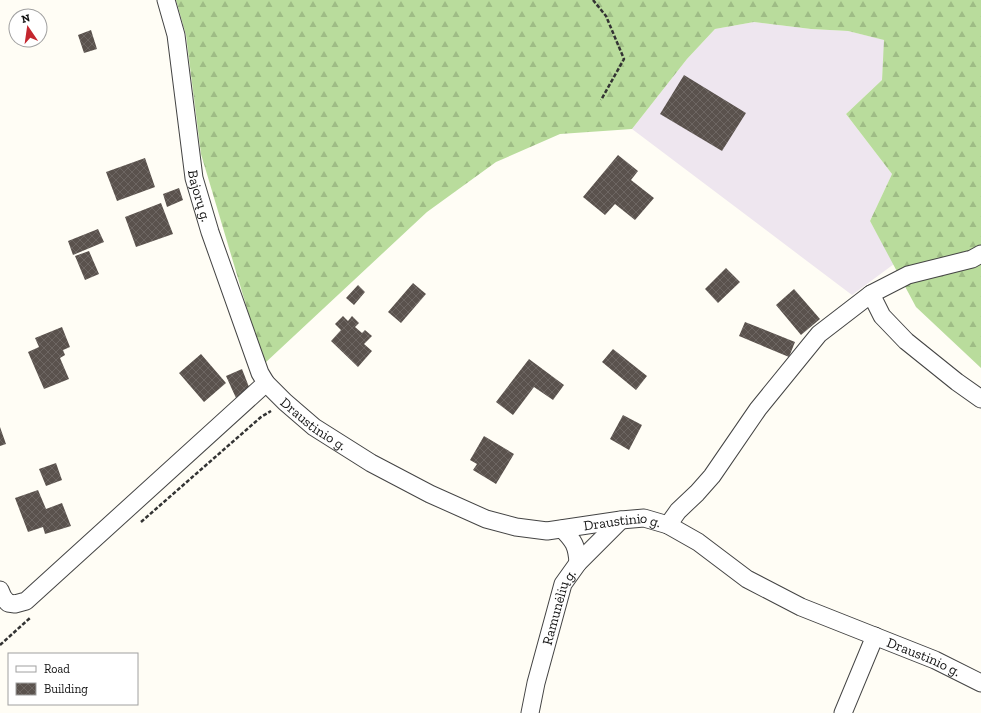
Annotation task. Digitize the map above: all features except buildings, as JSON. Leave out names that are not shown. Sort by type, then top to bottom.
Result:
[{"type":"street","name":"Bajorų g.","points":[[166,0],[176,35],[194,178],[210,232],[260,373],[266,383]]},
{"type":"street","points":[[668,525],[678,511],[712,476],[758,409],[819,334],[871,294],[908,275],[972,258],[981,254]]},
{"type":"street","points":[[871,294],[882,316],[906,341],[956,382],[981,399]]},
{"type":"street","name":"Draustinio g.","points":[[266,383],[284,402],[314,427],[371,463],[430,494],[486,519],[516,527],[547,531],[644,518],[668,525],[698,542],[747,579],[801,608],[935,660],[981,683]]},
{"type":"street","points":[[0,590],[8,603],[15,604],[26,601],[266,383]]},
{"type":"street","name":"Ramunėlių g.","points":[[530,713],[536,683],[563,584],[578,563],[621,520]]},
{"type":"street","points":[[562,529],[572,539],[577,552],[578,563]]},
{"type":"street","points":[[843,713],[875,636]]},
{"type":"path","points":[[593,0],[606,16],[624,59],[601,100]]},
{"type":"path","points":[[137,525],[261,418],[284,402]]},
{"type":"path","points":[[0,645],[31,618]]},
{"type":"shaded area","points":[[754,22],[811,29],[848,31],[885,40],[882,80],[846,114],[892,174],[870,221],[894,264],[852,295],[632,129],[687,59],[715,29]]},
{"type":"green space","points":[[176,0],[981,0],[981,368],[916,307],[870,221],[892,174],[846,114],[882,80],[884,40],[848,31],[811,29],[754,22],[715,29],[687,59],[632,129],[560,134],[496,162],[427,212],[265,363],[257,342],[201,154],[186,35]]}]
